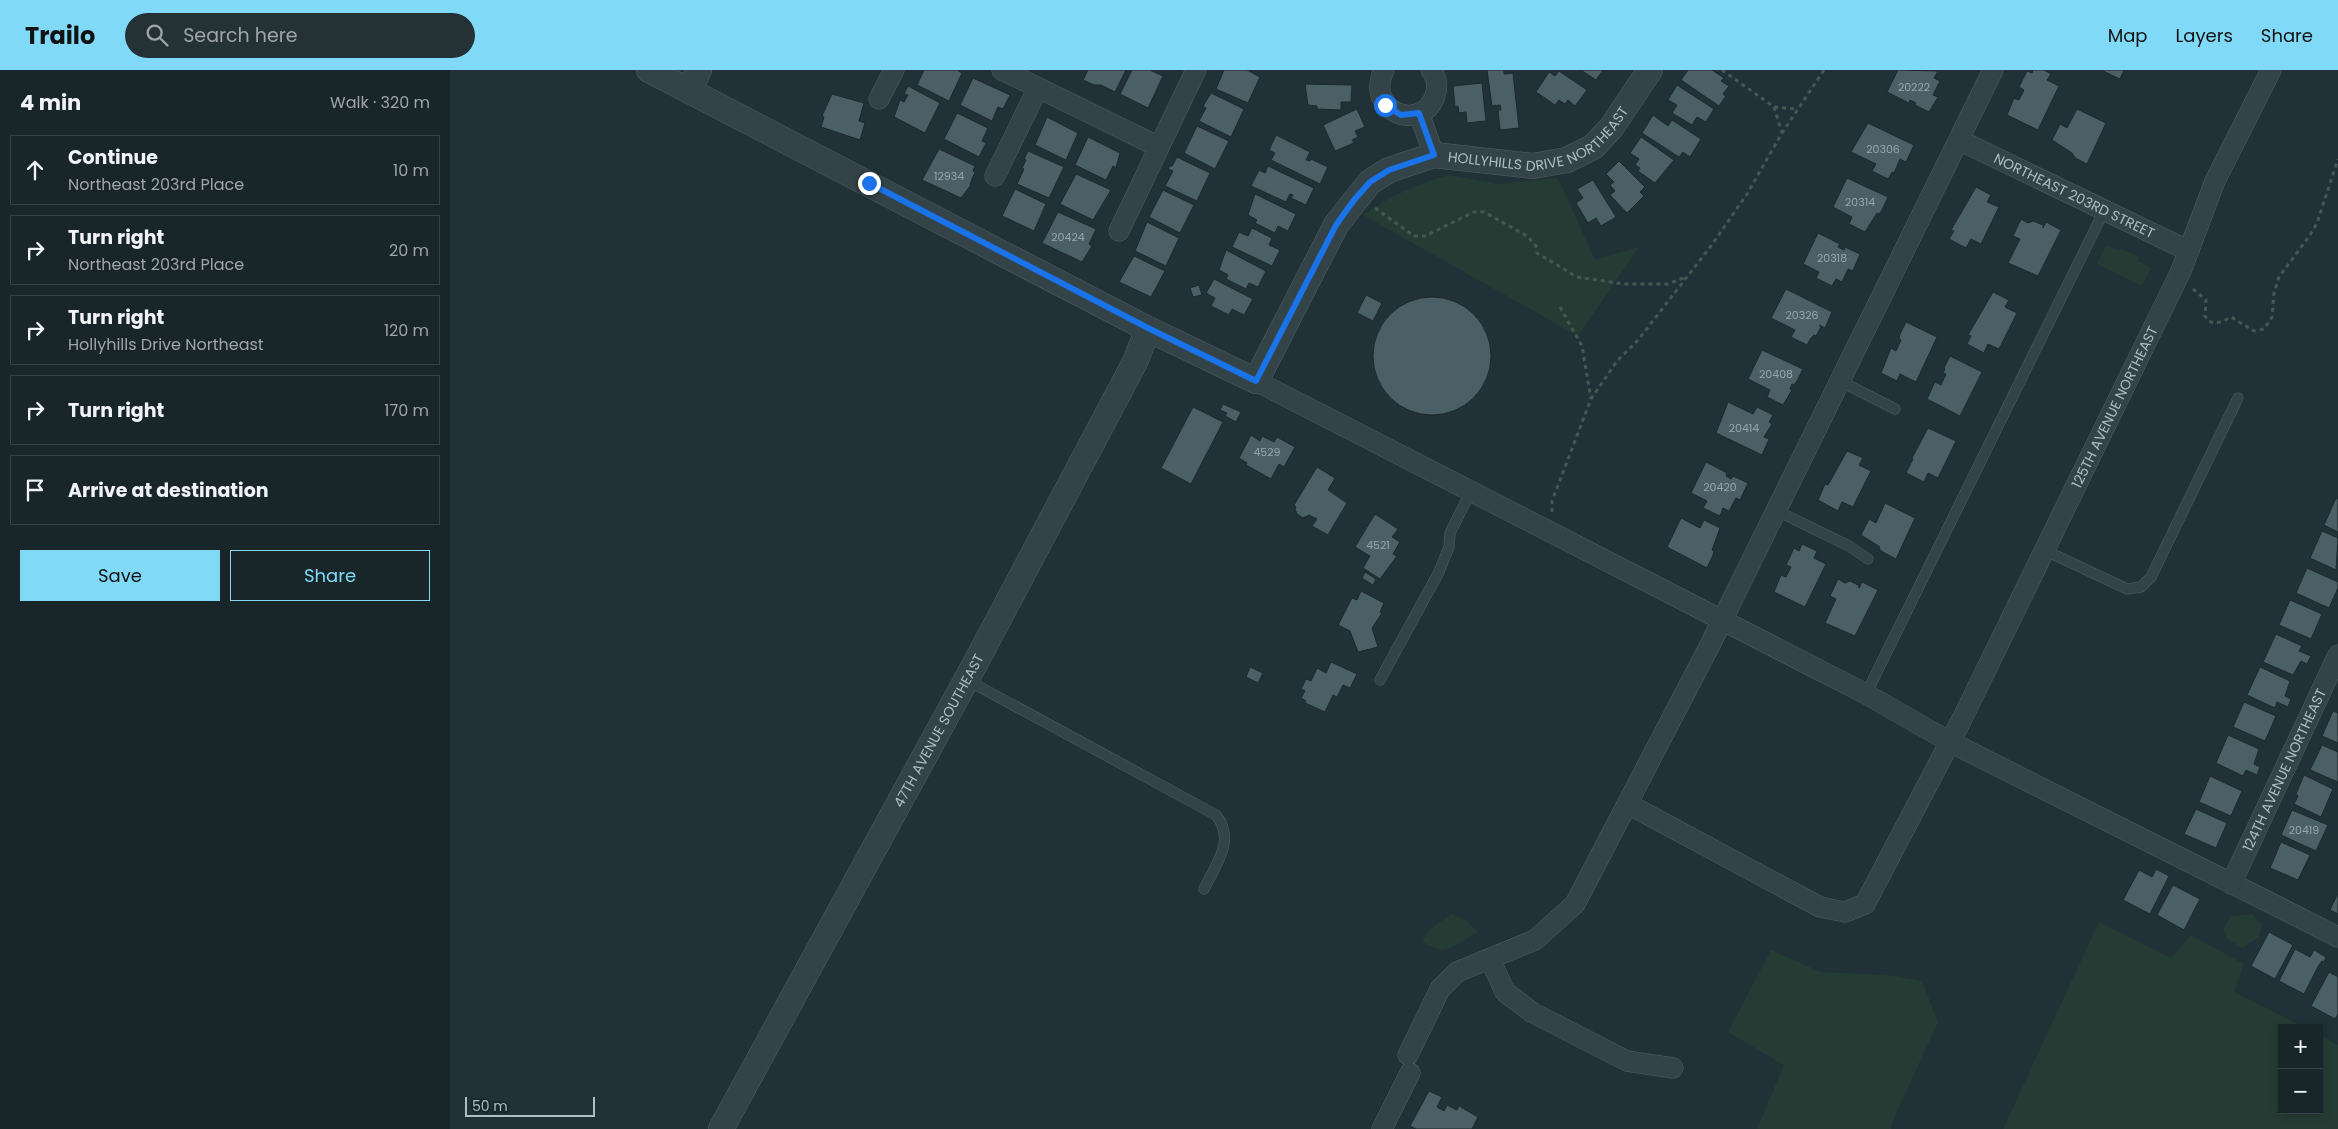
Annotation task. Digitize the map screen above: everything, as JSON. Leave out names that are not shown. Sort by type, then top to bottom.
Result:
[{"type":"street","points":[[649,70],[694,80],[1148,328],[1256,381],[1866,694],[1950,742],[2140,835],[2231,884],[2338,937]]},
{"type":"street","points":[[880,99],[894,70]]},
{"type":"street","points":[[1002,70],[1159,147]]},
{"type":"street","points":[[1119,231],[1196,70]]},
{"type":"street","points":[[1384,70],[1379,87],[1385,105],[1401,115],[1419,113],[1427,108],[1436,92],[1436,82],[1431,70]]},
{"type":"street","name":"HOLLYHILLS DRIVE NORTHEAST","points":[[1256,381],[1336,225],[1370,182],[1389,170],[1434,155],[1533,166],[1567,160],[1593,147],[1611,128],[1650,70]]},
{"type":"street","points":[[1382,1129],[1440,989],[1457,972],[1535,940],[1575,904],[1722,620],[1993,70]]},
{"type":"street","name":"125TH AVENUE NORTHEAST","points":[[1628,804],[1820,907],[1845,912],[1865,904],[1950,742],[2044,550],[2189,251],[2215,181],[2271,70]]},
{"type":"street","points":[[995,176],[1038,88]]},
{"type":"street","points":[[1419,113],[1434,155]]},
{"type":"street","name":"NORTHEAST 203RD STREET","points":[[1959,140],[2189,251]]},
{"type":"street","name":"47TH AVENUE SOUTHEAST","points":[[721,1129],[966,680],[1135,362],[1148,328]]},
{"type":"street","name":"124TH AVENUE NORTHEAST","points":[[2231,884],[2338,655]]},
{"type":"street","points":[[1490,959],[1505,992],[1533,1013],[1627,1061],[1674,1068]]},
{"type":"lane","points":[[1866,694],[2104,211]]},
{"type":"lane","points":[[1840,380],[1895,408]]},
{"type":"lane","points":[[2044,550],[2128,589],[2141,587],[2151,578],[2238,398]]},
{"type":"lane","points":[[1380,680],[1439,572],[1449,547],[1450,533],[1471,491]]},
{"type":"lane","points":[[1775,510],[1849,546],[1868,559]]},
{"type":"lane","points":[[966,680],[1216,815],[1224,825],[1224,847],[1204,889]]},
{"type":"path","points":[[1722,70],[1774,107],[1798,109]]},
{"type":"path","points":[[1552,521],[1552,501],[1591,399],[1617,361],[1638,340],[1688,277],[1747,194],[1782,132],[1824,70]]},
{"type":"path","points":[[1774,107],[1782,132]]},
{"type":"path","points":[[2193,289],[2206,300],[2205,316],[2208,322],[2221,322],[2231,317],[2254,331],[2264,329],[2272,318],[2274,293],[2279,277],[2317,223],[2338,159]]},
{"type":"path","points":[[1359,195],[1414,236],[1425,236],[1474,212],[1484,212],[1528,236],[1536,246],[1537,254],[1577,277],[1624,284],[1668,284],[1688,277]]},
{"type":"path","points":[[1560,307],[1582,346],[1591,399]]},
{"type":"green space","points":[[1450,175],[1497,184],[1558,178],[1595,260],[1639,247],[1578,336],[1363,215],[1405,191]]},
{"type":"green space","points":[[2106,245],[2119,251],[2120,248],[2139,257],[2138,261],[2151,268],[2142,286],[2097,264]]},
{"type":"green space","points":[[1451,914],[1467,921],[1478,932],[1451,948],[1441,950],[1422,942],[1429,930]]},
{"type":"green space","points":[[2252,914],[2262,925],[2259,937],[2242,948],[2227,939],[2223,929],[2231,916]]},
{"type":"green space","points":[[2099,922],[2171,958],[2191,935],[2244,964],[2234,992],[2297,1024],[2278,1024],[2278,1114],[2323,1114],[2323,1037],[2338,1045],[2338,1129],[2003,1129]]},
{"type":"green space","points":[[1771,950],[1821,972],[1885,975],[1922,981],[1938,1022],[1894,1118],[1891,1129],[1757,1129],[1784,1065],[1728,1032]]},
{"type":"building","points":[[924,70],[957,70],[962,73],[949,101],[917,85]]},
{"type":"building","points":[[1088,70],[1126,70],[1115,92],[1101,85],[1094,85],[1083,80]]},
{"type":"building","points":[[1132,70],[1150,70],[1163,76],[1148,108],[1120,94]]},
{"type":"building","points":[[1224,70],[1247,70],[1260,77],[1248,103],[1216,89]]},
{"type":"building","points":[[1487,70],[1504,70],[1504,74],[1513,73],[1519,128],[1500,130],[1498,110],[1501,110],[1500,105],[1492,106]]},
{"type":"building","points":[[1581,70],[1603,70],[1596,80]]},
{"type":"building","points":[[1688,70],[1712,70],[1724,78],[1721,81],[1729,86],[1723,94],[1726,96],[1719,106],[1681,80]]},
{"type":"building","points":[[1898,70],[1938,71],[1934,78],[1940,81],[1933,95],[1938,97],[1929,112],[1915,105],[1916,103],[1910,100],[1909,103],[1887,92]]},
{"type":"building","points":[[2033,70],[2044,70],[2051,74],[2047,80],[2059,86],[2038,130],[2007,115],[2014,98],[2019,100],[2024,90],[2019,87],[2027,71],[2032,73]]},
{"type":"building","points":[[2101,70],[2124,70],[2120,79]]},
{"type":"building","points":[[1559,71],[1587,90],[1575,106],[1568,100],[1565,104],[1559,100],[1555,105],[1536,92],[1549,72],[1555,76]]},
{"type":"building","points":[[973,78],[1010,95],[1003,109],[998,107],[992,121],[960,105]]},
{"type":"building","points":[[1482,83],[1486,121],[1467,123],[1466,112],[1459,113],[1458,106],[1455,107],[1453,86]]},
{"type":"building","points":[[1305,84],[1352,85],[1351,102],[1341,102],[1341,110],[1317,109],[1317,106],[1308,105]]},
{"type":"building","points":[[1677,85],[1714,109],[1706,122],[1697,117],[1692,125],[1672,113],[1677,105],[1668,100]]},
{"type":"building","points":[[908,86],[940,103],[925,133],[894,117],[900,100],[904,102],[908,95],[904,94]]},
{"type":"building","points":[[1211,93],[1244,109],[1231,137],[1199,121],[1206,108],[1203,106]]},
{"type":"building","points":[[832,94],[864,103],[859,121],[865,123],[860,140],[821,127],[824,117],[822,116]]},
{"type":"building","points":[[1357,109],[1365,127],[1355,131],[1358,137],[1352,140],[1354,143],[1335,151],[1323,125]]},
{"type":"building","points":[[2077,109],[2106,123],[2087,164],[2075,158],[2072,153],[2052,140],[2060,124],[2067,128]]},
{"type":"building","points":[[957,113],[988,128],[982,141],[986,143],[979,157],[944,139]]},
{"type":"building","points":[[1653,115],[1668,126],[1672,120],[1701,139],[1690,157],[1683,152],[1679,157],[1642,133]]},
{"type":"building","points":[[1047,117],[1078,133],[1066,160],[1035,145]]},
{"type":"building","points":[[1868,123],[1914,145],[1906,162],[1900,159],[1894,173],[1892,172],[1888,179],[1872,171],[1876,164],[1851,152]]},
{"type":"building","points":[[1197,126],[1229,141],[1215,169],[1184,153]]},
{"type":"building","points":[[1276,135],[1310,152],[1306,160],[1310,161],[1311,159],[1328,167],[1320,184],[1271,160],[1275,153],[1269,150]]},
{"type":"building","points":[[1088,137],[1120,153],[1116,168],[1113,166],[1106,180],[1075,165]]},
{"type":"building","points":[[1641,137],[1674,160],[1655,183],[1638,171],[1640,168],[1635,165],[1639,159],[1630,153]]},
{"type":"building","points":[[939,149],[975,166],[971,185],[961,198],[922,180]]},
{"type":"building","points":[[1028,151],[1064,167],[1049,198],[1017,184],[1024,169],[1022,168],[1026,160],[1024,159]]},
{"type":"building","points":[[1177,157],[1210,173],[1197,201],[1165,186],[1173,171],[1168,169]]},
{"type":"building","points":[[1619,161],[1645,187],[1640,192],[1644,196],[1627,213],[1610,195],[1615,191],[1610,185],[1614,182],[1606,174]]},
{"type":"building","points":[[1268,166],[1314,188],[1306,205],[1291,198],[1293,195],[1290,194],[1286,202],[1251,186],[1259,170],[1265,173]]},
{"type":"building","points":[[1076,174],[1111,190],[1093,220],[1060,204]]},
{"type":"building","points":[[1847,178],[1888,197],[1882,210],[1879,214],[1877,213],[1865,232],[1849,224],[1852,217],[1833,207]]},
{"type":"building","points":[[1593,180],[1616,217],[1601,226],[1596,218],[1588,223],[1576,203],[1583,198],[1577,189]]},
{"type":"building","points":[[1976,187],[1991,195],[1987,202],[1999,207],[1981,244],[1971,239],[1966,248],[1949,239],[1954,231],[1951,230]]},
{"type":"building","points":[[1015,189],[1046,204],[1034,231],[1002,216]]},
{"type":"building","points":[[1163,190],[1194,205],[1180,233],[1149,217]]},
{"type":"building","points":[[1255,194],[1296,214],[1288,231],[1278,226],[1275,233],[1255,223],[1257,220],[1248,215]]},
{"type":"building","points":[[1058,212],[1096,229],[1089,244],[1092,246],[1082,262],[1042,243]]},
{"type":"building","points":[[2021,219],[2028,223],[2033,221],[2043,225],[2043,228],[2046,222],[2061,230],[2038,276],[2008,263],[2020,239],[2013,236]]},
{"type":"building","points":[[1147,222],[1179,238],[1166,266],[1135,251]]},
{"type":"building","points":[[1252,228],[1272,238],[1269,245],[1280,250],[1272,266],[1232,247],[1239,232],[1248,236]]},
{"type":"building","points":[[1818,233],[1840,244],[1838,247],[1844,250],[1845,247],[1860,254],[1853,271],[1848,269],[1842,282],[1836,279],[1832,286],[1816,278],[1819,272],[1803,264]]},
{"type":"building","points":[[1226,250],[1266,271],[1258,287],[1249,283],[1246,289],[1226,279],[1228,275],[1219,270]]},
{"type":"building","points":[[1134,256],[1165,271],[1151,297],[1119,282]]},
{"type":"building","points":[[1214,279],[1253,299],[1244,315],[1232,309],[1229,315],[1211,306],[1215,298],[1206,293]]},
{"type":"building","points":[[1199,285],[1202,295],[1193,297],[1190,288]]},
{"type":"building","points":[[1786,289],[1832,312],[1825,328],[1819,325],[1821,327],[1816,336],[1814,335],[1811,338],[1807,345],[1791,337],[1795,330],[1771,318]]},
{"type":"building","points":[[1993,292],[2009,300],[2005,307],[2017,313],[1999,349],[1988,344],[1984,353],[1967,344],[1971,336],[1968,335]]},
{"type":"building","points":[[1366,295],[1382,303],[1373,321],[1357,313]]},
{"type":"building","points":[[1432,297],[1455,301],[1474,314],[1487,333],[1491,356],[1487,379],[1474,398],[1455,411],[1432,415],[1409,411],[1390,398],[1377,379],[1373,356],[1377,333],[1390,314],[1409,301]]},
{"type":"building","points":[[1906,322],[1937,337],[1916,382],[1900,374],[1897,381],[1881,373],[1891,348],[1896,351],[1901,340],[1899,339],[1900,334]]},
{"type":"building","points":[[1762,350],[1803,369],[1797,381],[1794,385],[1792,384],[1790,389],[1792,390],[1783,405],[1767,397],[1770,390],[1748,379]]},
{"type":"building","points":[[1950,356],[1982,372],[1960,416],[1927,399],[1935,382],[1941,385],[1946,374],[1943,373],[1944,368]]},
{"type":"building","points":[[1728,402],[1753,414],[1757,407],[1773,415],[1769,422],[1772,424],[1764,437],[1769,439],[1762,455],[1716,433]]},
{"type":"building","points":[[1223,404],[1241,412],[1236,422],[1225,416],[1227,413],[1220,410]]},
{"type":"building","points":[[1193,407],[1223,422],[1191,484],[1161,468]]},
{"type":"building","points":[[1928,428],[1956,441],[1938,478],[1928,473],[1924,482],[1906,473]]},
{"type":"building","points":[[1251,435],[1260,441],[1262,436],[1274,442],[1277,437],[1295,447],[1284,467],[1279,464],[1271,479],[1246,465],[1247,463],[1239,458]]},
{"type":"building","points":[[1847,451],[1863,458],[1859,465],[1871,471],[1853,507],[1842,502],[1838,511],[1818,500],[1825,484],[1828,485]]},
{"type":"building","points":[[1706,462],[1727,473],[1726,476],[1731,479],[1733,476],[1748,483],[1740,500],[1736,498],[1729,511],[1723,508],[1720,516],[1703,508],[1707,501],[1691,493]]},
{"type":"building","points":[[1317,467],[1335,478],[1328,490],[1347,503],[1328,535],[1312,526],[1317,519],[1309,515],[1303,518],[1297,514],[1294,505]]},
{"type":"building","points":[[2336,498],[2338,499],[2338,532],[2324,525]]},
{"type":"building","points":[[1885,503],[1915,518],[1896,559],[1883,552],[1879,549],[1880,547],[1861,535],[1869,519],[1876,523]]},
{"type":"building","points":[[1375,514],[1398,529],[1392,537],[1400,542],[1393,554],[1397,556],[1380,579],[1363,568],[1370,556],[1355,547]]},
{"type":"building","points":[[1681,518],[1700,528],[1704,520],[1720,528],[1712,550],[1714,551],[1713,555],[1707,568],[1667,547]]},
{"type":"building","points":[[2322,531],[2338,538],[2336,570],[2310,558]]},
{"type":"building","points":[[1802,544],[1817,551],[1814,558],[1826,564],[1805,607],[1774,592],[1781,575],[1786,577],[1791,567],[1786,565],[1794,548],[1799,551]]},
{"type":"building","points":[[2307,568],[2338,582],[2338,588],[2329,608],[2296,593]]},
{"type":"building","points":[[1365,572],[1376,579],[1373,585],[1362,578]]},
{"type":"building","points":[[1838,579],[1845,583],[1850,581],[1858,585],[1859,588],[1862,582],[1878,590],[1855,636],[1825,623],[1836,599],[1830,596]]},
{"type":"building","points":[[1361,591],[1384,603],[1380,612],[1382,613],[1372,628],[1378,647],[1358,652],[1350,631],[1338,625],[1352,598],[1357,600]]},
{"type":"building","points":[[2290,600],[2322,614],[2311,639],[2279,625]]},
{"type":"building","points":[[2276,634],[2302,646],[2299,651],[2311,656],[2307,664],[2301,661],[2293,675],[2263,662]]},
{"type":"building","points":[[1331,662],[1357,674],[1350,688],[1343,685],[1337,697],[1333,695],[1325,712],[1305,703],[1306,701],[1301,698],[1305,691],[1301,689],[1306,679],[1311,681],[1317,668],[1326,673]]},
{"type":"building","points":[[1250,667],[1263,673],[1258,683],[1246,677]]},
{"type":"building","points":[[2260,667],[2290,681],[2285,696],[2291,699],[2288,707],[2277,702],[2275,708],[2247,695]]},
{"type":"building","points":[[2244,702],[2276,716],[2265,741],[2233,727]]},
{"type":"building","points":[[2333,711],[2338,713],[2338,743],[2322,736]]},
{"type":"building","points":[[2228,735],[2259,749],[2254,764],[2260,767],[2257,775],[2246,770],[2243,776],[2216,763]]},
{"type":"building","points":[[2322,745],[2338,752],[2338,782],[2310,770]]},
{"type":"building","points":[[2304,775],[2333,789],[2321,817],[2294,804]]},
{"type":"building","points":[[2210,776],[2242,791],[2231,816],[2199,802]]},
{"type":"building","points":[[2196,809],[2227,823],[2216,848],[2184,834]]},
{"type":"building","points":[[2292,810],[2328,825],[2316,851],[2281,835]]},
{"type":"building","points":[[2281,842],[2310,855],[2298,880],[2270,868]]},
{"type":"building","points":[[2156,869],[2169,876],[2150,914],[2123,900],[2139,870],[2152,877]]},
{"type":"building","points":[[2173,885],[2200,899],[2184,930],[2157,915]]},
{"type":"building","points":[[2338,893],[2338,914],[2330,910]]},
{"type":"building","points":[[2269,932],[2293,945],[2275,979],[2251,966]]},
{"type":"building","points":[[2295,949],[2310,957],[2314,950],[2326,957],[2324,962],[2322,961],[2319,965],[2304,994],[2279,981]]},
{"type":"building","points":[[2329,972],[2338,977],[2338,1014],[2335,1019],[2311,1006]]},
{"type":"building","points":[[1429,1091],[1442,1097],[1437,1107],[1444,1111],[1447,1105],[1457,1110],[1459,1106],[1478,1117],[1472,1129],[1416,1129],[1410,1126]]},
{"type":"route","points":[[869,183],[1148,328],[1256,381],[1336,225],[1354,200],[1370,182],[1389,170],[1434,155],[1419,113],[1410,116],[1401,115],[1385,105]]}]
